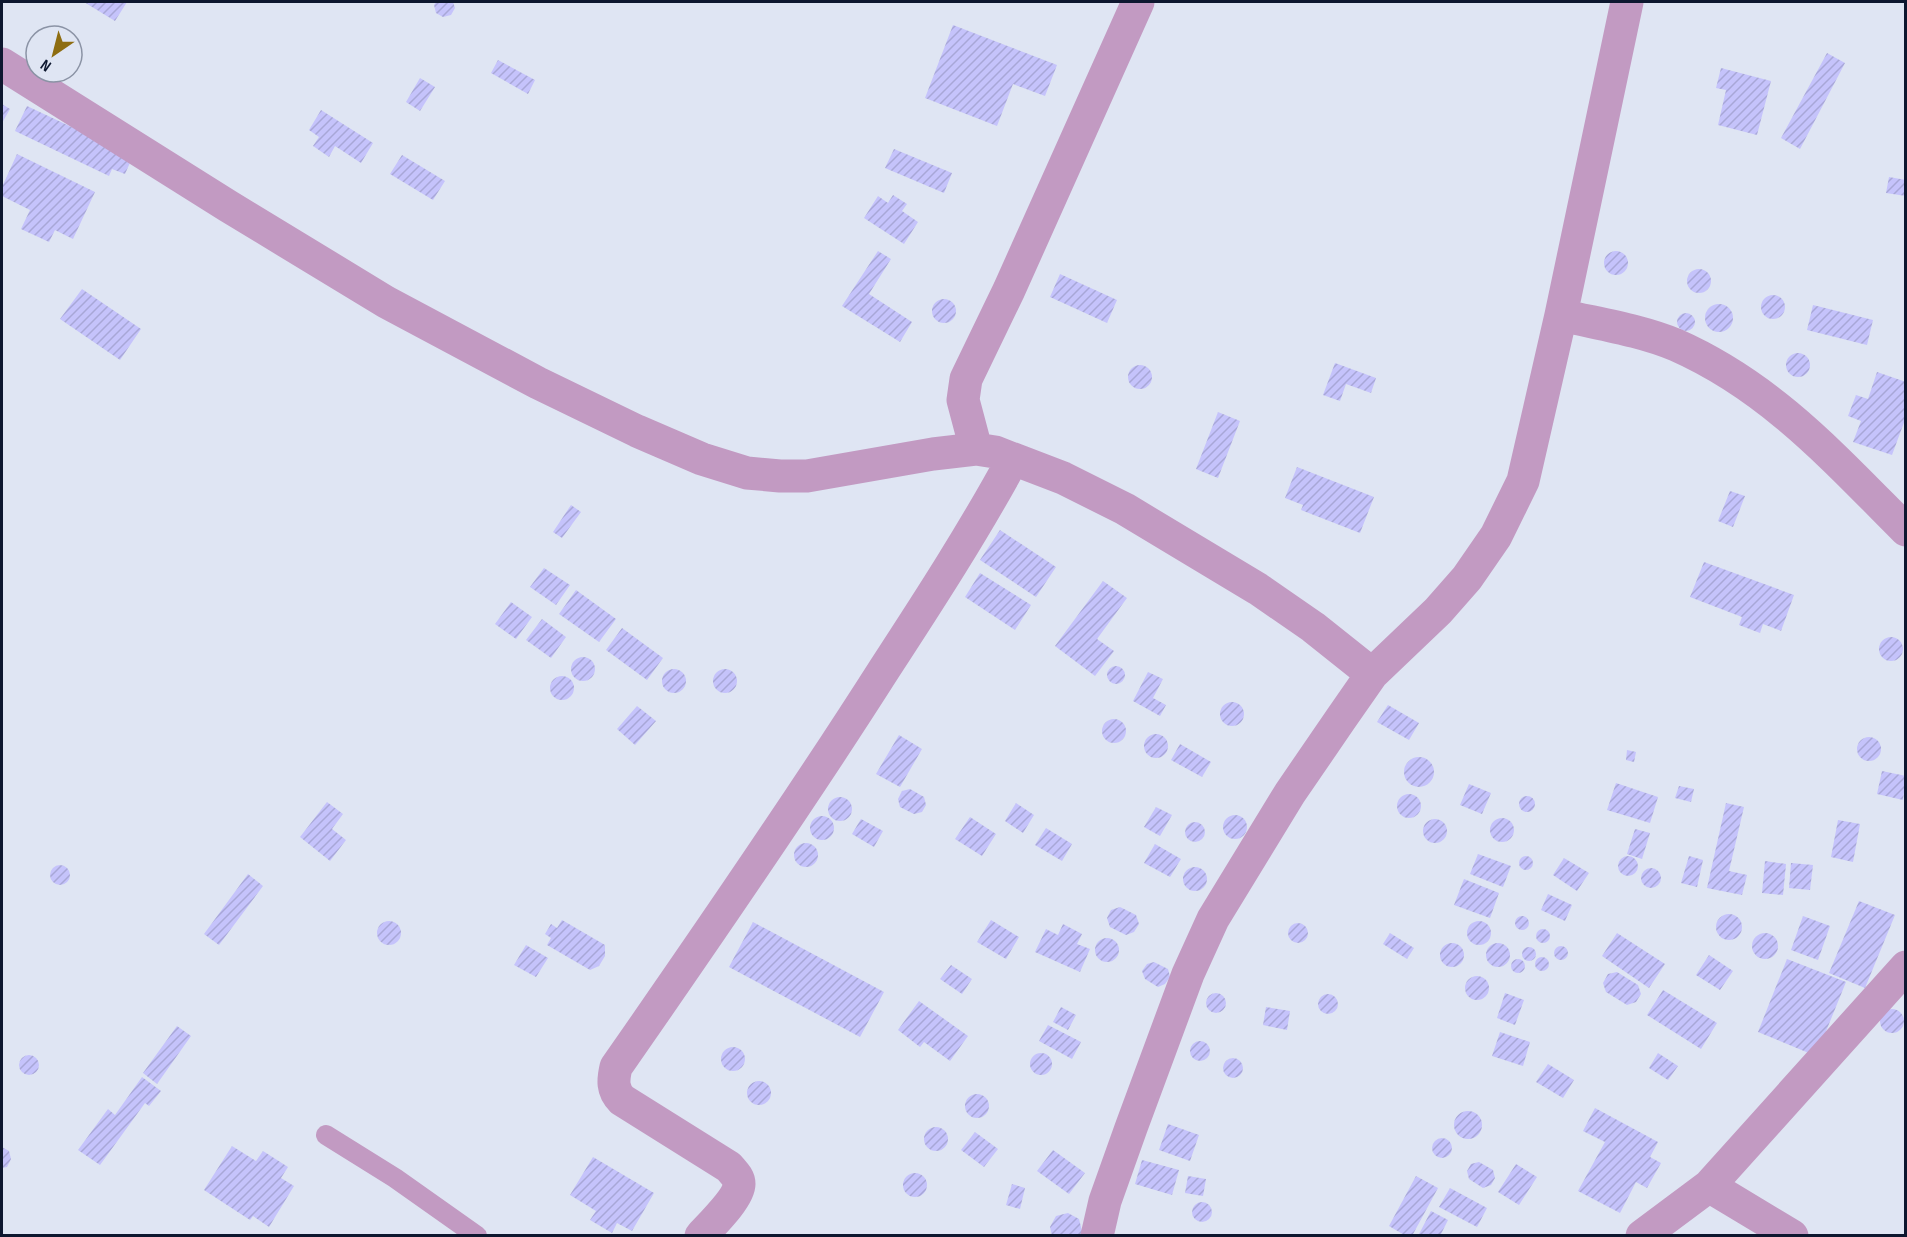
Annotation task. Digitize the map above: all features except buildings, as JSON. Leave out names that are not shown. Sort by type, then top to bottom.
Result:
[{"type":"street","points":[[976,449],[963,400],[966,379],[1009,290],[1138,2]]},
{"type":"street","points":[[1097,1236],[1105,1201],[1131,1128],[1188,974],[1214,919],[1290,792],[1372,674],[1438,611],[1467,578],[1496,536],[1523,481],[1561,315],[1627,2]]},
{"type":"street","points":[[2,64],[386,302],[538,383],[637,431],[702,459],[747,473],[780,476],[807,476],[976,449],[994,452],[1063,478],[1125,509],[1258,589],[1313,627],[1372,674]]},
{"type":"street","points":[[1561,315],[1643,334],[1674,344],[1716,365],[1764,396],[1810,434],[1905,530]]},
{"type":"street","points":[[701,1236],[735,1196],[739,1185],[737,1178],[729,1167],[622,1100],[617,1095],[613,1083],[616,1066],[817,775],[956,560],[1013,459]]},
{"type":"street","points":[[1642,1236],[1709,1186],[1905,968]]},
{"type":"street","points":[[1709,1186],[1792,1236]]},
{"type":"lane","points":[[327,1135],[395,1178],[477,1236]]}]
